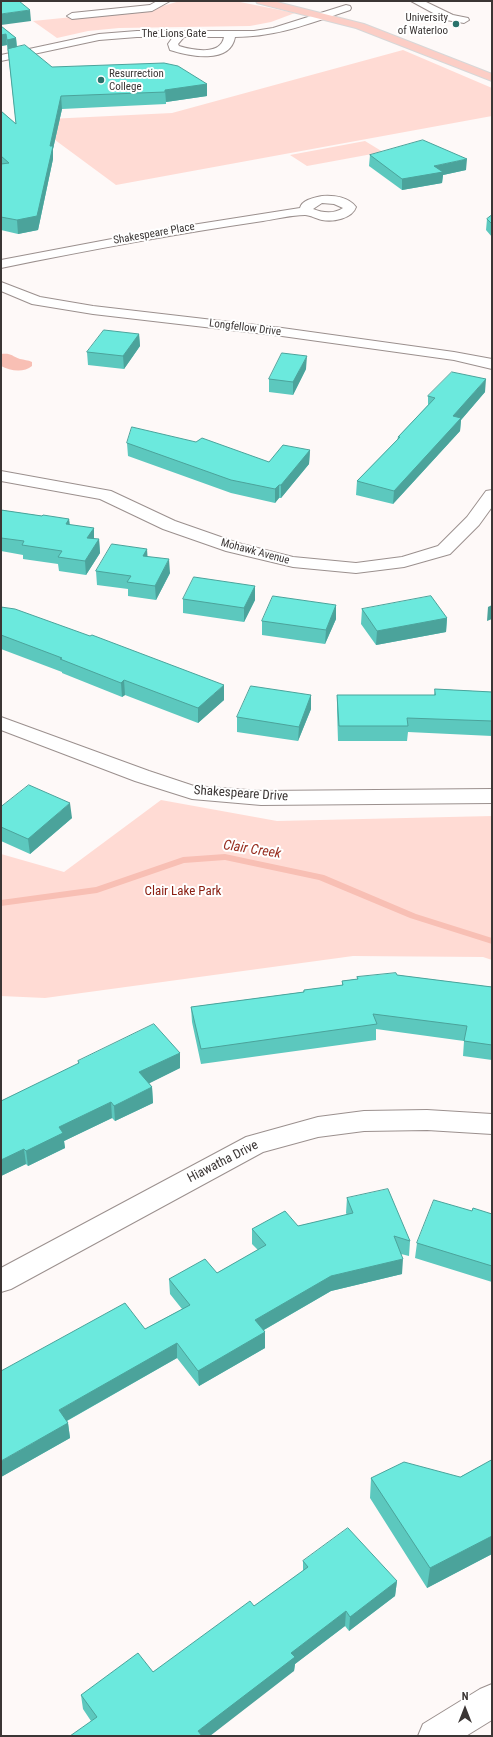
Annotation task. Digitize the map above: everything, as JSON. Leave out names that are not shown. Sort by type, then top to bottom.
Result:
[{"type":"main road","points":[[262,1],[360,26],[492,78]]},
{"type":"main road","points":[[325,3],[350,9]]},
{"type":"street","points":[[72,16],[152,8],[165,1]]},
{"type":"street","points":[[416,1],[450,18],[464,20]]},
{"type":"street","name":"The Lions Gate","points":[[1,58],[99,37],[230,34],[275,31],[350,9]]},
{"type":"street","points":[[181,34],[173,44],[174,48],[198,53],[223,49],[228,45],[230,34]]},
{"type":"street","name":"Shakespeare Place","points":[[1,264],[216,223],[308,211]]},
{"type":"street","name":"Longfellow Drive","points":[[1,286],[37,301],[79,308],[282,332],[454,356],[492,364]]},
{"type":"street","name":"Mohawk Avenue","points":[[1,476],[105,495],[169,525],[232,547],[293,562],[356,568],[404,562],[444,550],[473,521],[492,496]]},
{"type":"street","name":"Shakespeare Drive","points":[[1,723],[142,776],[192,792],[261,798],[492,796]]},
{"type":"street","name":"Hiawatha Drive","points":[[1,1281],[255,1144],[318,1127],[364,1121],[427,1120],[492,1124]]},
{"type":"street","points":[[436,1736],[492,1701]]},
{"type":"green space","points":[[180,1],[235,1],[295,13],[271,22],[250,26],[119,28],[88,31],[57,38],[33,21],[152,9]]},
{"type":"green space","points":[[403,50],[492,88],[492,116],[116,185],[28,120],[172,113]]},
{"type":"green space","points":[[365,141],[383,152],[307,166],[290,155]]},
{"type":"green space","name":"Clair Lake Park","points":[[161,800],[277,821],[492,816],[492,960],[483,957],[353,956],[45,998],[1,996],[1,854],[64,872]]},
{"type":"shaded area","points":[[1,354],[9,354],[20,359],[30,361],[32,362],[32,366],[25,370],[5,368],[1,366]]},
{"type":"building","points":[[1,1],[19,1],[30,10],[1,14]]},
{"type":"building","points":[[1,26],[16,38],[7,40],[6,34],[1,35]]},
{"type":"building","points":[[25,45],[52,67],[164,63],[178,66],[207,84],[165,90],[165,92],[61,96],[50,146],[53,146],[37,216],[17,220],[1,217],[1,164],[9,163],[1,156],[1,111],[16,124],[8,49]]},
{"type":"building","points":[[423,140],[467,159],[434,166],[443,172],[402,179],[370,155]]},
{"type":"building","points":[[492,215],[492,224],[487,219]]},
{"type":"building","points":[[104,330],[139,334],[123,356],[87,352]]},
{"type":"building","points":[[282,353],[307,356],[293,382],[269,379]]},
{"type":"building","points":[[452,372],[486,379],[453,416],[461,418],[394,491],[357,481],[400,437],[398,437],[435,398],[428,396]]},
{"type":"building","points":[[132,427],[196,442],[202,438],[269,462],[283,445],[310,450],[281,485],[275,489],[231,480],[127,443]]},
{"type":"building","points":[[1,510],[69,519],[66,524],[94,528],[87,538],[99,539],[85,561],[58,557],[62,551],[22,545],[24,541],[1,538]]},
{"type":"building","points":[[112,544],[147,549],[143,556],[169,559],[155,586],[127,582],[131,576],[96,571]]},
{"type":"building","points":[[194,577],[255,586],[244,608],[183,599]]},
{"type":"building","points":[[273,596],[336,605],[326,630],[262,621]]},
{"type":"building","points":[[431,596],[447,618],[377,631],[362,609]]},
{"type":"building","points":[[1,607],[15,609],[90,636],[92,635],[224,685],[198,708],[124,680],[121,683],[60,659],[62,658],[1,635]]},
{"type":"building","points":[[251,686],[311,695],[299,727],[237,717]]},
{"type":"building","points":[[435,689],[492,692],[492,721],[407,718],[408,726],[339,726],[337,695],[435,695]]},
{"type":"building","points":[[29,785],[70,803],[28,839],[1,827],[1,807]]},
{"type":"building","points":[[396,973],[397,975],[492,987],[492,1045],[464,1041],[467,1026],[373,1014],[377,1024],[201,1049],[191,1007],[304,992],[304,990],[343,985],[342,981],[358,979],[357,977]]},
{"type":"building","points":[[154,1024],[180,1053],[139,1072],[152,1087],[114,1106],[111,1102],[59,1127],[63,1133],[26,1151],[24,1149],[1,1160],[1,1101]]},
{"type":"building","points":[[388,1189],[410,1241],[394,1236],[403,1259],[331,1276],[255,1320],[265,1332],[198,1371],[177,1343],[59,1410],[68,1423],[1,1461],[1,1371],[125,1303],[145,1329],[190,1305],[169,1279],[205,1259],[217,1273],[266,1245],[252,1229],[285,1211],[298,1226],[353,1213],[347,1198]]},
{"type":"building","points":[[434,1200],[472,1211],[473,1208],[492,1214],[492,1266],[417,1243]]},
{"type":"building","points":[[492,1460],[492,1536],[430,1568],[371,1478],[404,1462],[460,1477]]},
{"type":"building","points":[[348,1528],[397,1581],[350,1617],[346,1611],[291,1653],[295,1657],[198,1731],[202,1736],[70,1736],[97,1717],[81,1695],[138,1653],[153,1672],[250,1601],[254,1606],[308,1567],[303,1561]]},
{"type":"waterway","name":"Clair Creek","points":[[1,903],[97,890],[183,860],[225,857],[321,877],[413,916],[492,941]]},
{"type":"place","name":"University of Waterloo","points":[[456,24]]},
{"type":"place","name":"Resurrection College","points":[[101,80]]}]
